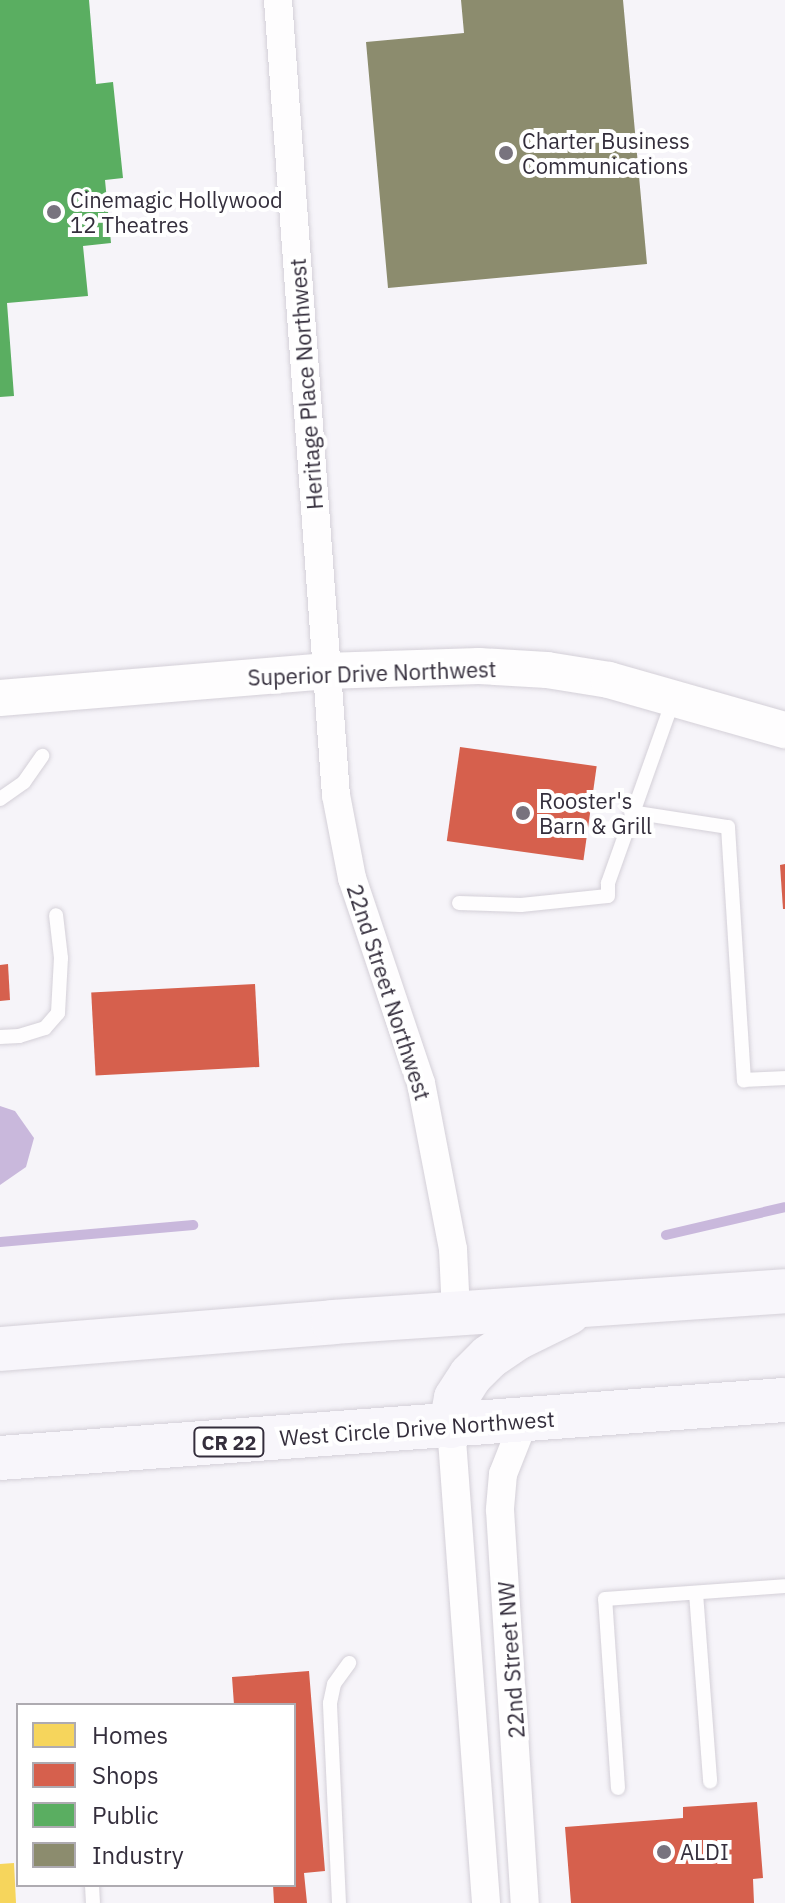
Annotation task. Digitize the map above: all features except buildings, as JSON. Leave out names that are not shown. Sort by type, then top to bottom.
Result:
[{"type":"main road","points":[[0,1349],[785,1291]]},
{"type":"main road","points":[[451,1426],[456,1398],[471,1375],[489,1357],[519,1337],[585,1305]]},
{"type":"main road","name":"West Circle Drive Northwest","points":[[0,1458],[785,1400]]},
{"type":"street","name":"Heritage Place Northwest","points":[[278,0],[325,671]]},
{"type":"street","name":"Superior Drive Northwest","points":[[0,698],[325,671],[479,666],[609,680],[675,696],[785,730]]},
{"type":"street","name":"22nd Street Northwest","points":[[325,671],[336,795],[352,878],[421,1083],[449,1224],[456,1313]]},
{"type":"street","name":"22nd Street NW","points":[[524,1421],[503,1474],[500,1510],[525,1903]]},
{"type":"street","name":"22nd Street NW","points":[[451,1426],[486,1903]]},
{"type":"lane","points":[[459,903],[521,905],[608,896],[608,883],[631,812],[675,696]]},
{"type":"lane","points":[[0,799],[24,782],[42,756]]},
{"type":"lane","points":[[631,812],[728,827],[744,1080],[785,1078]]},
{"type":"lane","points":[[0,1037],[19,1036],[45,1028],[58,1013],[61,958],[56,915]]},
{"type":"lane","points":[[618,1788],[605,1599],[785,1586]]},
{"type":"lane","points":[[696,1593],[710,1781]]},
{"type":"lane","points":[[339,1903],[330,1703],[334,1684],[349,1663]]},
{"type":"shaded area","points":[[0,1106],[15,1111],[34,1138],[26,1167],[0,1185]]},
{"type":"waterway","points":[[666,1235],[785,1207]]},
{"type":"waterway","points":[[0,1242],[193,1225]]},
{"type":"place","name":"Charter Business Communications","points":[[506,153]]},
{"type":"place","name":"Cinemagic Hollywood 12 Theatres","points":[[54,212]]},
{"type":"place","name":"Rooster's Barn & Grill","points":[[523,813]]},
{"type":"place","name":"ALDI","points":[[664,1852]]}]
